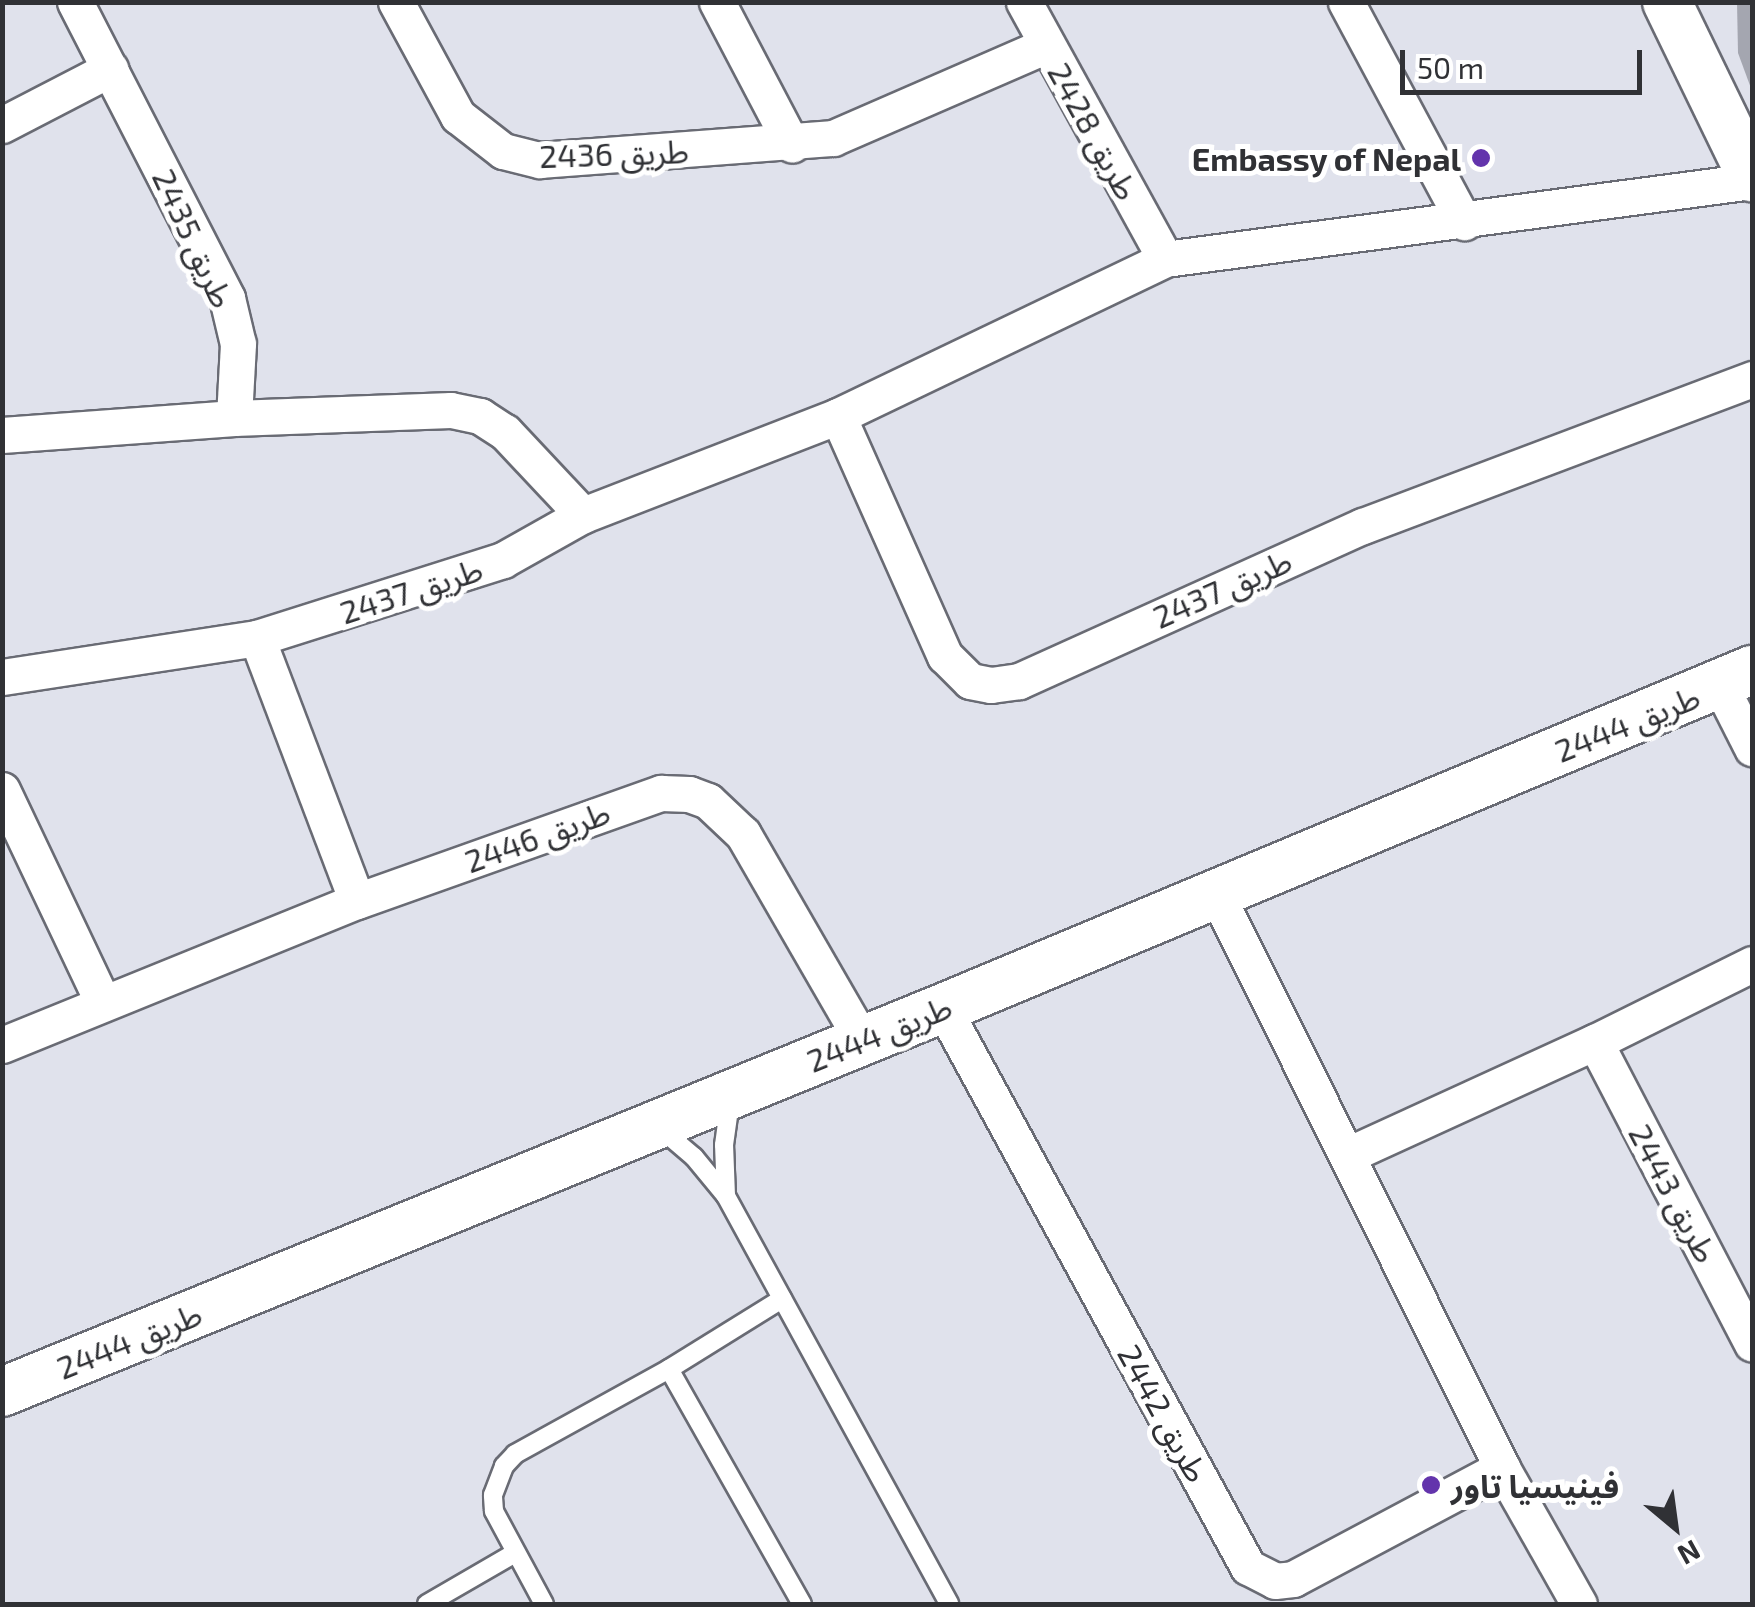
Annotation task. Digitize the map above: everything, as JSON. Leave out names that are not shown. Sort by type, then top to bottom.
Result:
[{"type":"street","name":"طريق 2435","points":[[74,2],[227,298],[238,344],[234,418]]},
{"type":"street","name":"طريق 2436","points":[[396,2],[458,116],[503,152],[540,160],[833,138],[1047,45]]},
{"type":"street","points":[[717,2],[792,144]]},
{"type":"street","name":"طريق 2428","points":[[1024,2],[1166,259]]},
{"type":"street","points":[[1346,2],[1464,222]]},
{"type":"street","points":[[1684,12],[1752,179]]},
{"type":"street","points":[[2,125],[110,69]]},
{"type":"street","name":"طريق 2437","points":[[2,677],[257,638],[503,560],[583,515],[838,416],[1166,259],[1464,222],[1752,179]]},
{"type":"street","name":"طريق 2437","points":[[838,416],[946,656],[970,681],[991,685],[1020,681],[1363,526],[1752,379]]},
{"type":"street","points":[[2,434],[234,418],[450,410],[480,416],[505,432],[583,515]]},
{"type":"street","points":[[257,638],[357,902]]},
{"type":"street","points":[[1736,677],[1752,748]]},
{"type":"street","name":"طريق 2444","points":[[3,1390],[861,1038],[943,1008],[1215,891],[1736,677]]},
{"type":"street","points":[[2,790],[103,1003]]},
{"type":"street","name":"طريق 2446","points":[[2,1045],[357,902],[661,793],[689,794],[721,810],[743,834],[861,1038]]},
{"type":"street","points":[[1215,891],[1350,1154],[1502,1468],[1580,1604]]},
{"type":"street","points":[[1350,1154],[1595,1042],[1752,964]]},
{"type":"street","name":"طريق 2442","points":[[943,1008],[1248,1567],[1275,1581],[1293,1579],[1502,1468]]},
{"type":"street","name":"طريق 2443","points":[[1595,1042],[1752,1344]]},
{"type":"lane","points":[[726,1196],[724,1145],[732,1094]]},
{"type":"lane","points":[[654,1125],[694,1157],[726,1196],[949,1604]]},
{"type":"lane","points":[[544,1604],[494,1511],[494,1495],[504,1466],[516,1454],[670,1369],[782,1299]]},
{"type":"lane","points":[[670,1369],[802,1604]]},
{"type":"lane","points":[[428,1604],[515,1553]]},
{"type":"building","points":[[1737,2],[1752,2],[1752,91],[1738,53]]},
{"type":"place","name":"Embassy of Nepal","points":[[1481,158]]},
{"type":"place","name":"فينيسيا تاور","points":[[1431,1485]]}]
